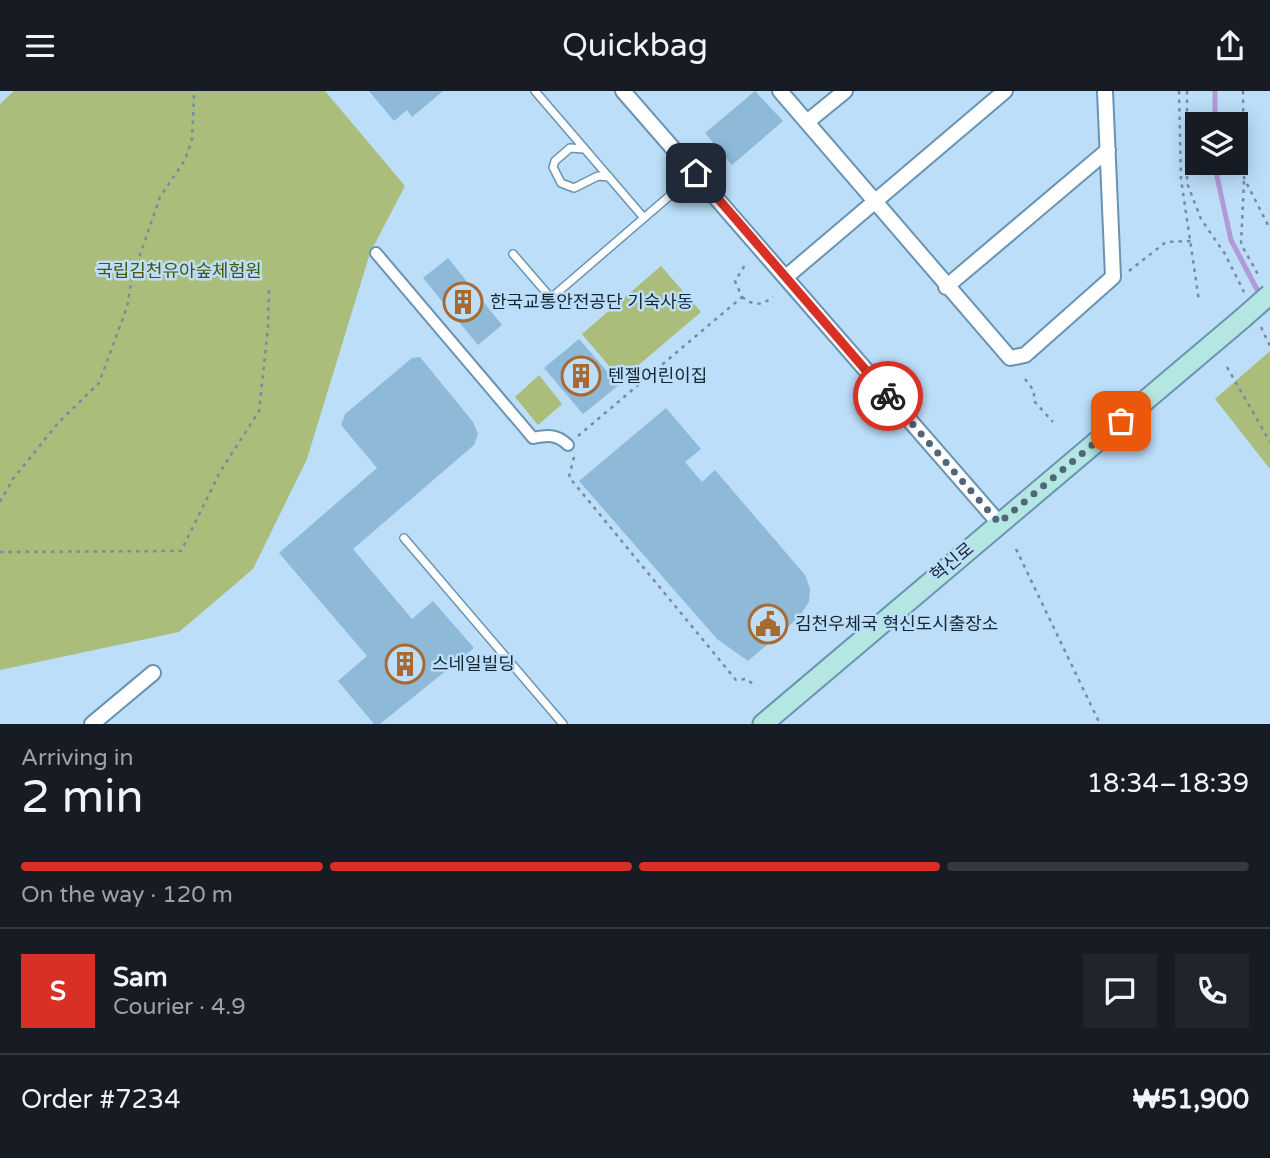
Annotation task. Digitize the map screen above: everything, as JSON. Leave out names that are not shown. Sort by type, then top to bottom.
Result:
[{"type":"main road","name":"혁신로","points":[[763,724],[1250,314],[1267,290]]},
{"type":"street","points":[[623,91],[999,523]]},
{"type":"street","points":[[780,91],[1004,355],[1017,358],[1031,349],[1113,277],[1105,91]]},
{"type":"street","points":[[807,123],[845,91]]},
{"type":"street","points":[[786,278],[1005,91]]},
{"type":"street","points":[[946,287],[1108,150]]},
{"type":"street","points":[[376,253],[533,438],[551,435],[561,438],[568,445]]},
{"type":"street","points":[[92,724],[153,673]]},
{"type":"lane","points":[[535,91],[644,218]]},
{"type":"lane","points":[[584,149],[570,148],[555,161],[553,167],[561,183],[574,188],[598,176],[609,177]]},
{"type":"lane","points":[[513,254],[551,298],[696,173]]},
{"type":"lane","points":[[404,537],[563,724]]},
{"type":"path","points":[[0,502],[13,479],[58,423],[99,383],[127,307],[132,278],[160,197],[185,160],[192,139],[195,114],[191,91]]},
{"type":"path","points":[[1179,91],[1181,179],[1199,301]]},
{"type":"path","points":[[1187,91],[1187,183],[1200,219],[1225,254],[1250,314],[1270,346]]},
{"type":"path","points":[[1243,91],[1244,178],[1241,244],[1267,290]]},
{"type":"path","points":[[1244,178],[1270,229]]},
{"type":"path","points":[[1124,275],[1166,242],[1191,241]]},
{"type":"path","points":[[745,265],[735,281],[742,297],[752,304],[764,304],[773,297]]},
{"type":"path","points":[[0,552],[181,551],[220,472],[259,411],[268,327],[269,286]]},
{"type":"path","points":[[742,297],[568,445],[575,462],[569,477],[736,680],[746,679],[756,686]]},
{"type":"path","points":[[1227,367],[1270,442]]},
{"type":"path","points":[[1025,379],[1034,390],[1034,401],[1053,422]]},
{"type":"path","points":[[1016,549],[1100,724]]},
{"type":"green space","name":"국립김천유아숲체험원","points":[[14,91],[325,91],[405,186],[370,253],[307,459],[253,569],[179,632],[0,670],[0,104]]},
{"type":"green space","points":[[661,266],[701,312],[621,380],[582,334]]},
{"type":"green space","points":[[1270,351],[1270,469],[1215,399]]},
{"type":"green space","points":[[539,375],[562,404],[538,425],[515,397]]},
{"type":"building","points":[[369,91],[443,91],[412,117],[407,110],[394,121]]},
{"type":"building","points":[[755,91],[783,121],[732,165],[705,133]]},
{"type":"building","name":"한국교통안전공단 기숙사동","points":[[448,258],[502,325],[478,345],[423,278]]},
{"type":"building","name":"텐젤어린이집","points":[[579,339],[619,385],[583,414],[544,368]]},
{"type":"building","points":[[420,357],[473,422],[478,434],[474,445],[353,549],[412,619],[433,601],[474,648],[380,724],[374,724],[338,681],[367,656],[279,553],[377,468],[341,425],[345,414],[412,358]]},
{"type":"building","points":[[666,408],[701,449],[685,462],[702,482],[715,470],[805,575],[810,589],[809,602],[798,618],[748,661],[717,639],[579,481]]},
{"type":"waterway","points":[[1215,91],[1215,112]]},
{"type":"waterway","points":[[1217,175],[1231,240],[1261,297]]},
{"type":"way so far","points":[[888,396],[999,523],[1121,421]]},
{"type":"place","name":"한국교통안전공단 기숙사동","points":[[463,302]]},
{"type":"place","name":"텐젤어린이집","points":[[581,376]]},
{"type":"place","name":"김천우체국 혁신도시출장소","points":[[768,624]]},
{"type":"place","name":"스네일빌딩","points":[[405,664]]},
{"type":"route","points":[[696,173],[888,396]]}]
